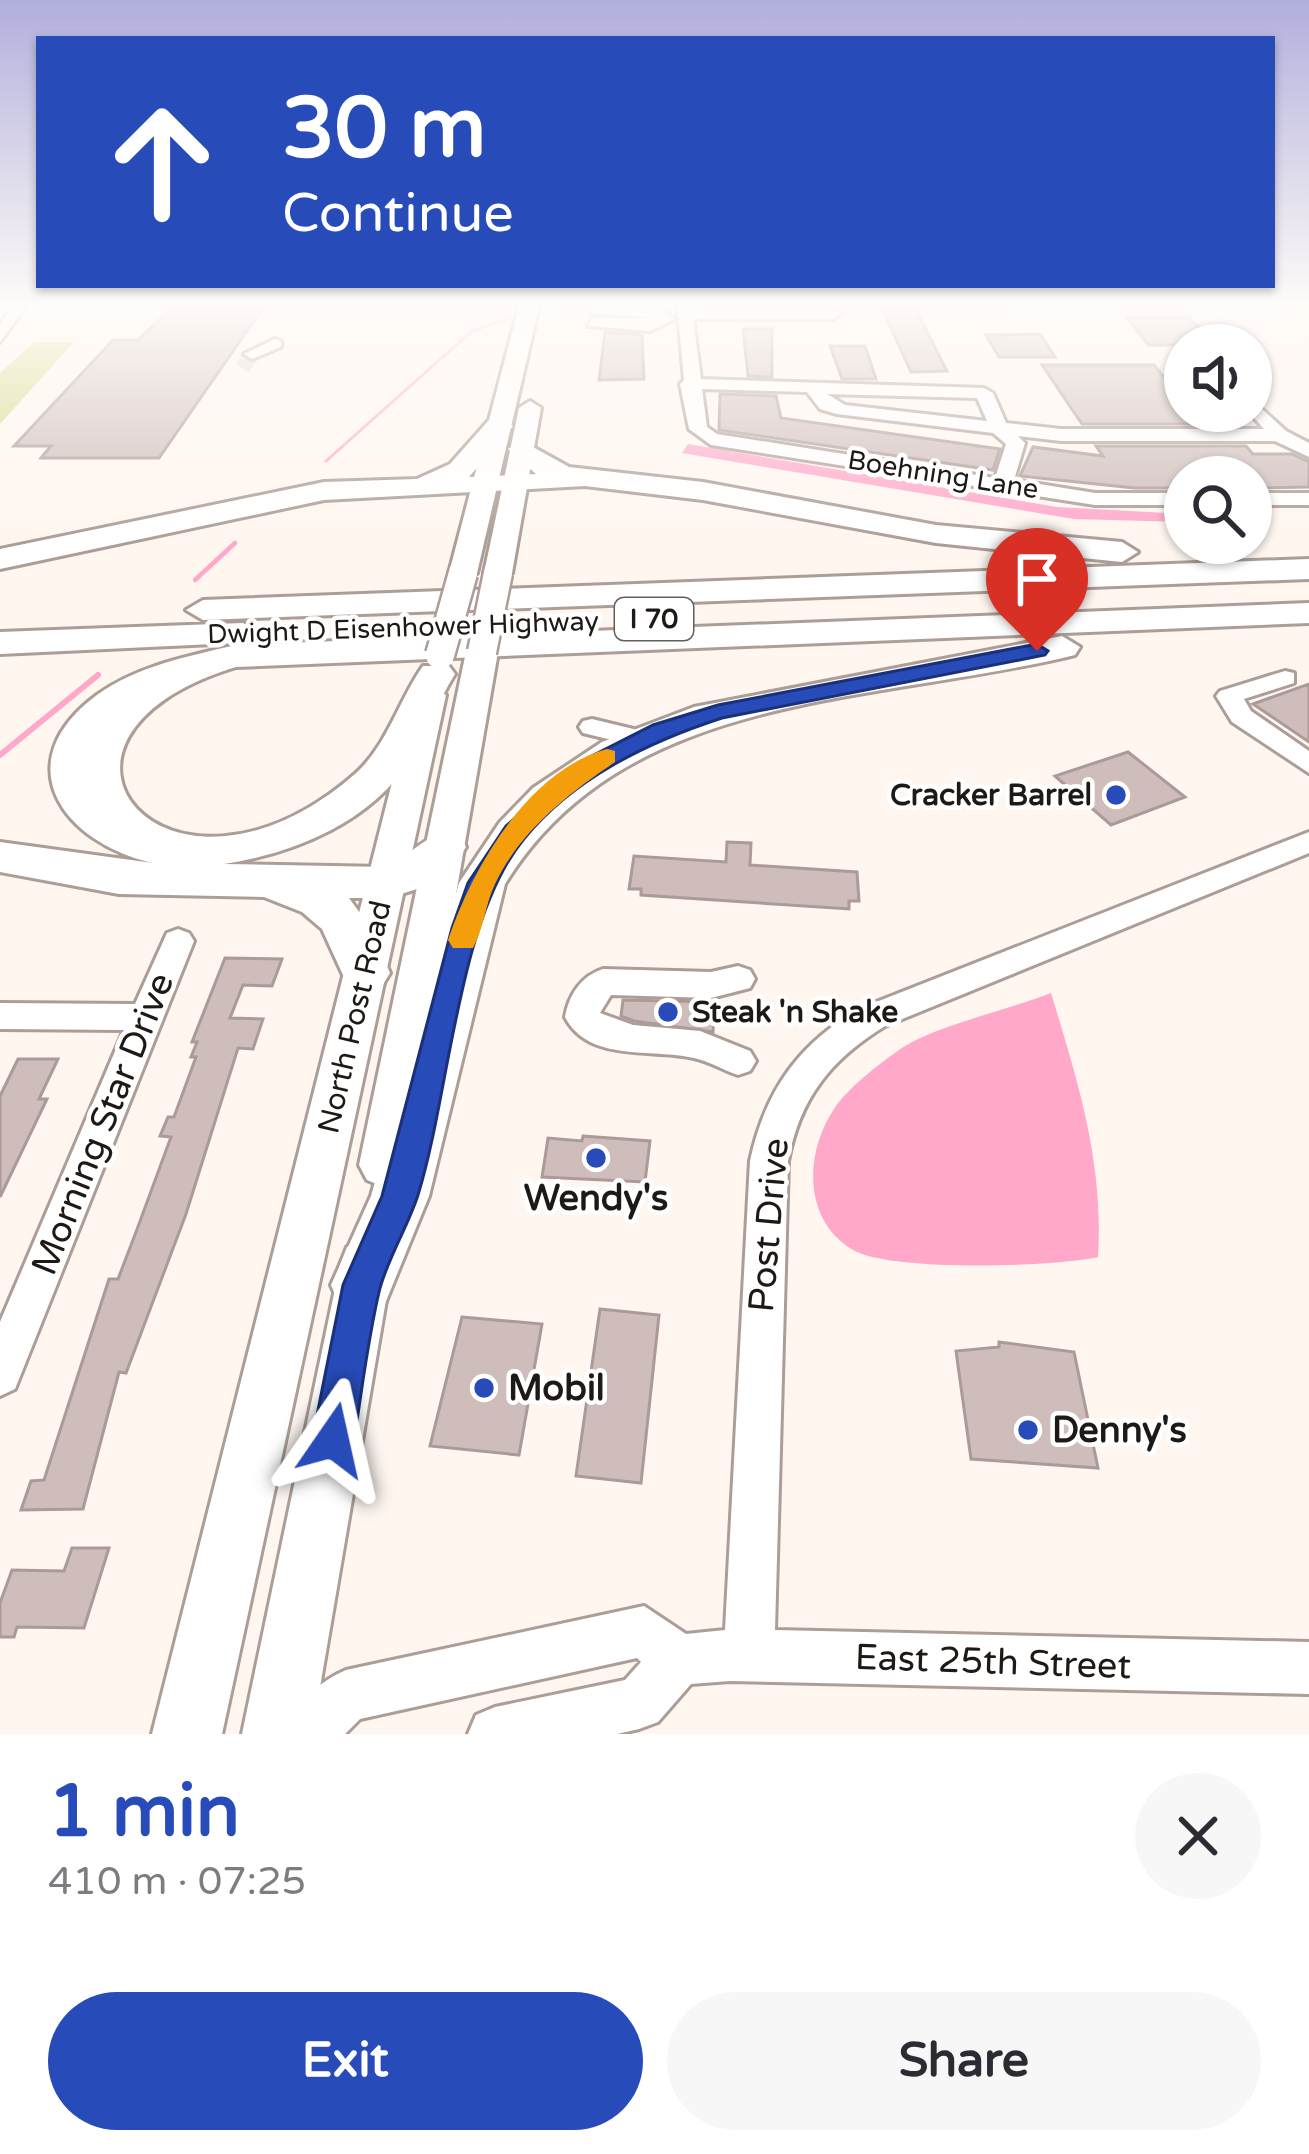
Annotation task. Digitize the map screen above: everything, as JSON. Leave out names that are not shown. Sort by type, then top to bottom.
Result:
[{"type":"highway","points":[[427,484],[460,470],[499,426]]},
{"type":"highway","points":[[521,449],[554,472],[997,541],[1135,552],[1309,552]]},
{"type":"highway","points":[[0,559],[264,501],[427,484],[630,482]]},
{"type":"highway","name":"Dwight D Eisenhower Highway","points":[[0,617],[1309,569]]},
{"type":"highway","name":"Dwight D Eisenhower Highway","points":[[0,643],[1309,595]]},
{"type":"highway","points":[[438,664],[391,759],[374,780],[324,816],[259,840],[194,850],[136,842],[102,828],[86,814],[71,785],[73,753],[107,709],[169,673],[236,656],[1309,616]]},
{"type":"highway","points":[[362,1285],[400,1196],[482,883],[515,832],[548,798],[596,762],[640,739],[718,712],[979,660],[1309,616]]},
{"type":"highway","points":[[0,857],[105,877],[386,883],[421,871],[445,847]]},
{"type":"highway","points":[[233,882],[313,896],[336,909],[365,973]]},
{"type":"main road","name":"North Post Road","points":[[277,1734],[498,573],[499,426],[509,383]]},
{"type":"main road","name":"North Post Road","points":[[188,1734],[438,664],[463,573],[500,484],[521,449],[536,383]]},
{"type":"street","points":[[689,384],[979,390],[1000,430],[1016,443],[1003,484]]},
{"type":"street","name":"Boehning Lane","points":[[689,384],[703,435],[1095,499],[1164,499]]},
{"type":"street","points":[[818,389],[826,405],[1000,430],[1280,435]]},
{"type":"street","points":[[895,389],[905,418]]},
{"type":"street","points":[[1272,426],[1309,451]]},
{"type":"street","points":[[1272,499],[1309,499]]},
{"type":"street","points":[[1285,678],[1229,696],[1241,716],[1309,764]]},
{"type":"street","points":[[592,727],[640,739]]},
{"type":"street","name":"Post Drive","points":[[750,1655],[750,1548],[769,1161],[777,1121],[793,1086],[824,1048],[873,1017],[1309,842]]},
{"type":"street","name":"Morning Star Drive","points":[[0,1374],[178,941]]},
{"type":"street","points":[[737,1061],[699,1045],[605,1036],[590,1028],[585,1015],[591,992],[614,979],[711,986],[738,979]]},
{"type":"street","points":[[0,1016],[146,1017]]},
{"type":"street","points":[[307,1734],[346,1696],[644,1631],[677,1660],[639,1703],[495,1734]]},
{"type":"street","name":"East 25th Street","points":[[677,1660],[750,1655],[1309,1668]]},
{"type":"green space","points":[[0,383],[37,383],[0,424]]},
{"type":"shaded area","points":[[688,444],[1057,507],[1164,513],[1164,521],[1074,519],[682,453]]},
{"type":"shaded area","points":[[1051,993],[1093,1156],[1098,1257],[1011,1265],[935,1265],[873,1257],[836,1237],[824,1221],[813,1184],[818,1143],[842,1098],[878,1065],[919,1038]]},
{"type":"building","points":[[73,383],[211,383],[159,458],[41,458],[51,446],[14,446]]},
{"type":"building","points":[[1054,383],[1164,383],[1164,424],[1082,424]]},
{"type":"building","points":[[720,394],[776,396],[781,418],[1000,449],[993,470],[719,430]]},
{"type":"building","points":[[1096,446],[1246,446],[1253,454],[1292,454],[1309,462],[1309,487],[1272,488],[1272,456],[1164,456],[1164,488],[1020,476],[1033,447],[1103,456]]},
{"type":"building","points":[[1309,684],[1309,742],[1253,704]]},
{"type":"building","points":[[1128,752],[1185,797],[1111,825],[1055,776]]},
{"type":"building","points":[[727,842],[751,843],[750,865],[857,872],[859,901],[849,901],[849,909],[641,895],[641,889],[629,889],[634,856],[726,862]]},
{"type":"building","points":[[225,958],[282,959],[272,986],[243,985],[230,1018],[263,1019],[253,1049],[238,1048],[186,1214],[126,1373],[119,1372],[83,1509],[21,1510],[31,1481],[44,1480],[109,1279],[118,1279],[136,1232],[171,1137],[160,1136],[168,1117],[174,1117],[196,1057],[191,1057],[197,1042],[192,1042]]},
{"type":"building","points":[[623,1000],[715,1002],[713,1032],[634,1021],[621,1016]]},
{"type":"building","points":[[18,1059],[58,1059],[39,1099],[47,1099],[0,1197],[0,1096]]},
{"type":"building","name":"Wendy's","points":[[583,1136],[650,1141],[645,1182],[542,1177],[548,1138],[582,1141]]},
{"type":"building","points":[[600,1309],[659,1315],[641,1483],[576,1476]]},
{"type":"building","points":[[462,1317],[542,1324],[519,1455],[430,1446]]},
{"type":"building","name":"Denny's","points":[[999,1342],[1074,1352],[1098,1468],[971,1459],[956,1351],[999,1347]]},
{"type":"building","points":[[72,1548],[109,1548],[84,1628],[17,1627],[14,1637],[0,1637],[0,1603],[12,1570],[64,1571]]},
{"type":"waterway","points":[[326,461],[414,383]]},
{"type":"waterway","points":[[195,580],[235,543]]},
{"type":"waterway","points":[[0,755],[98,675]]},
{"type":"slow traffic","points":[[463,940],[482,883],[515,832],[558,790],[607,757]]},
{"type":"place","name":"Cracker Barrel","points":[[1116,795]]},
{"type":"place","name":"Steak 'n Shake","points":[[668,1012]]},
{"type":"place","name":"Wendy's","points":[[596,1158]]},
{"type":"place","name":"Mobil","points":[[484,1388]]},
{"type":"place","name":"Denny's","points":[[1028,1430]]},
{"type":"route","points":[[333,1440],[362,1285],[400,1196],[466,928],[482,883],[515,832],[586,769],[662,730],[718,712],[1037,651]]}]
